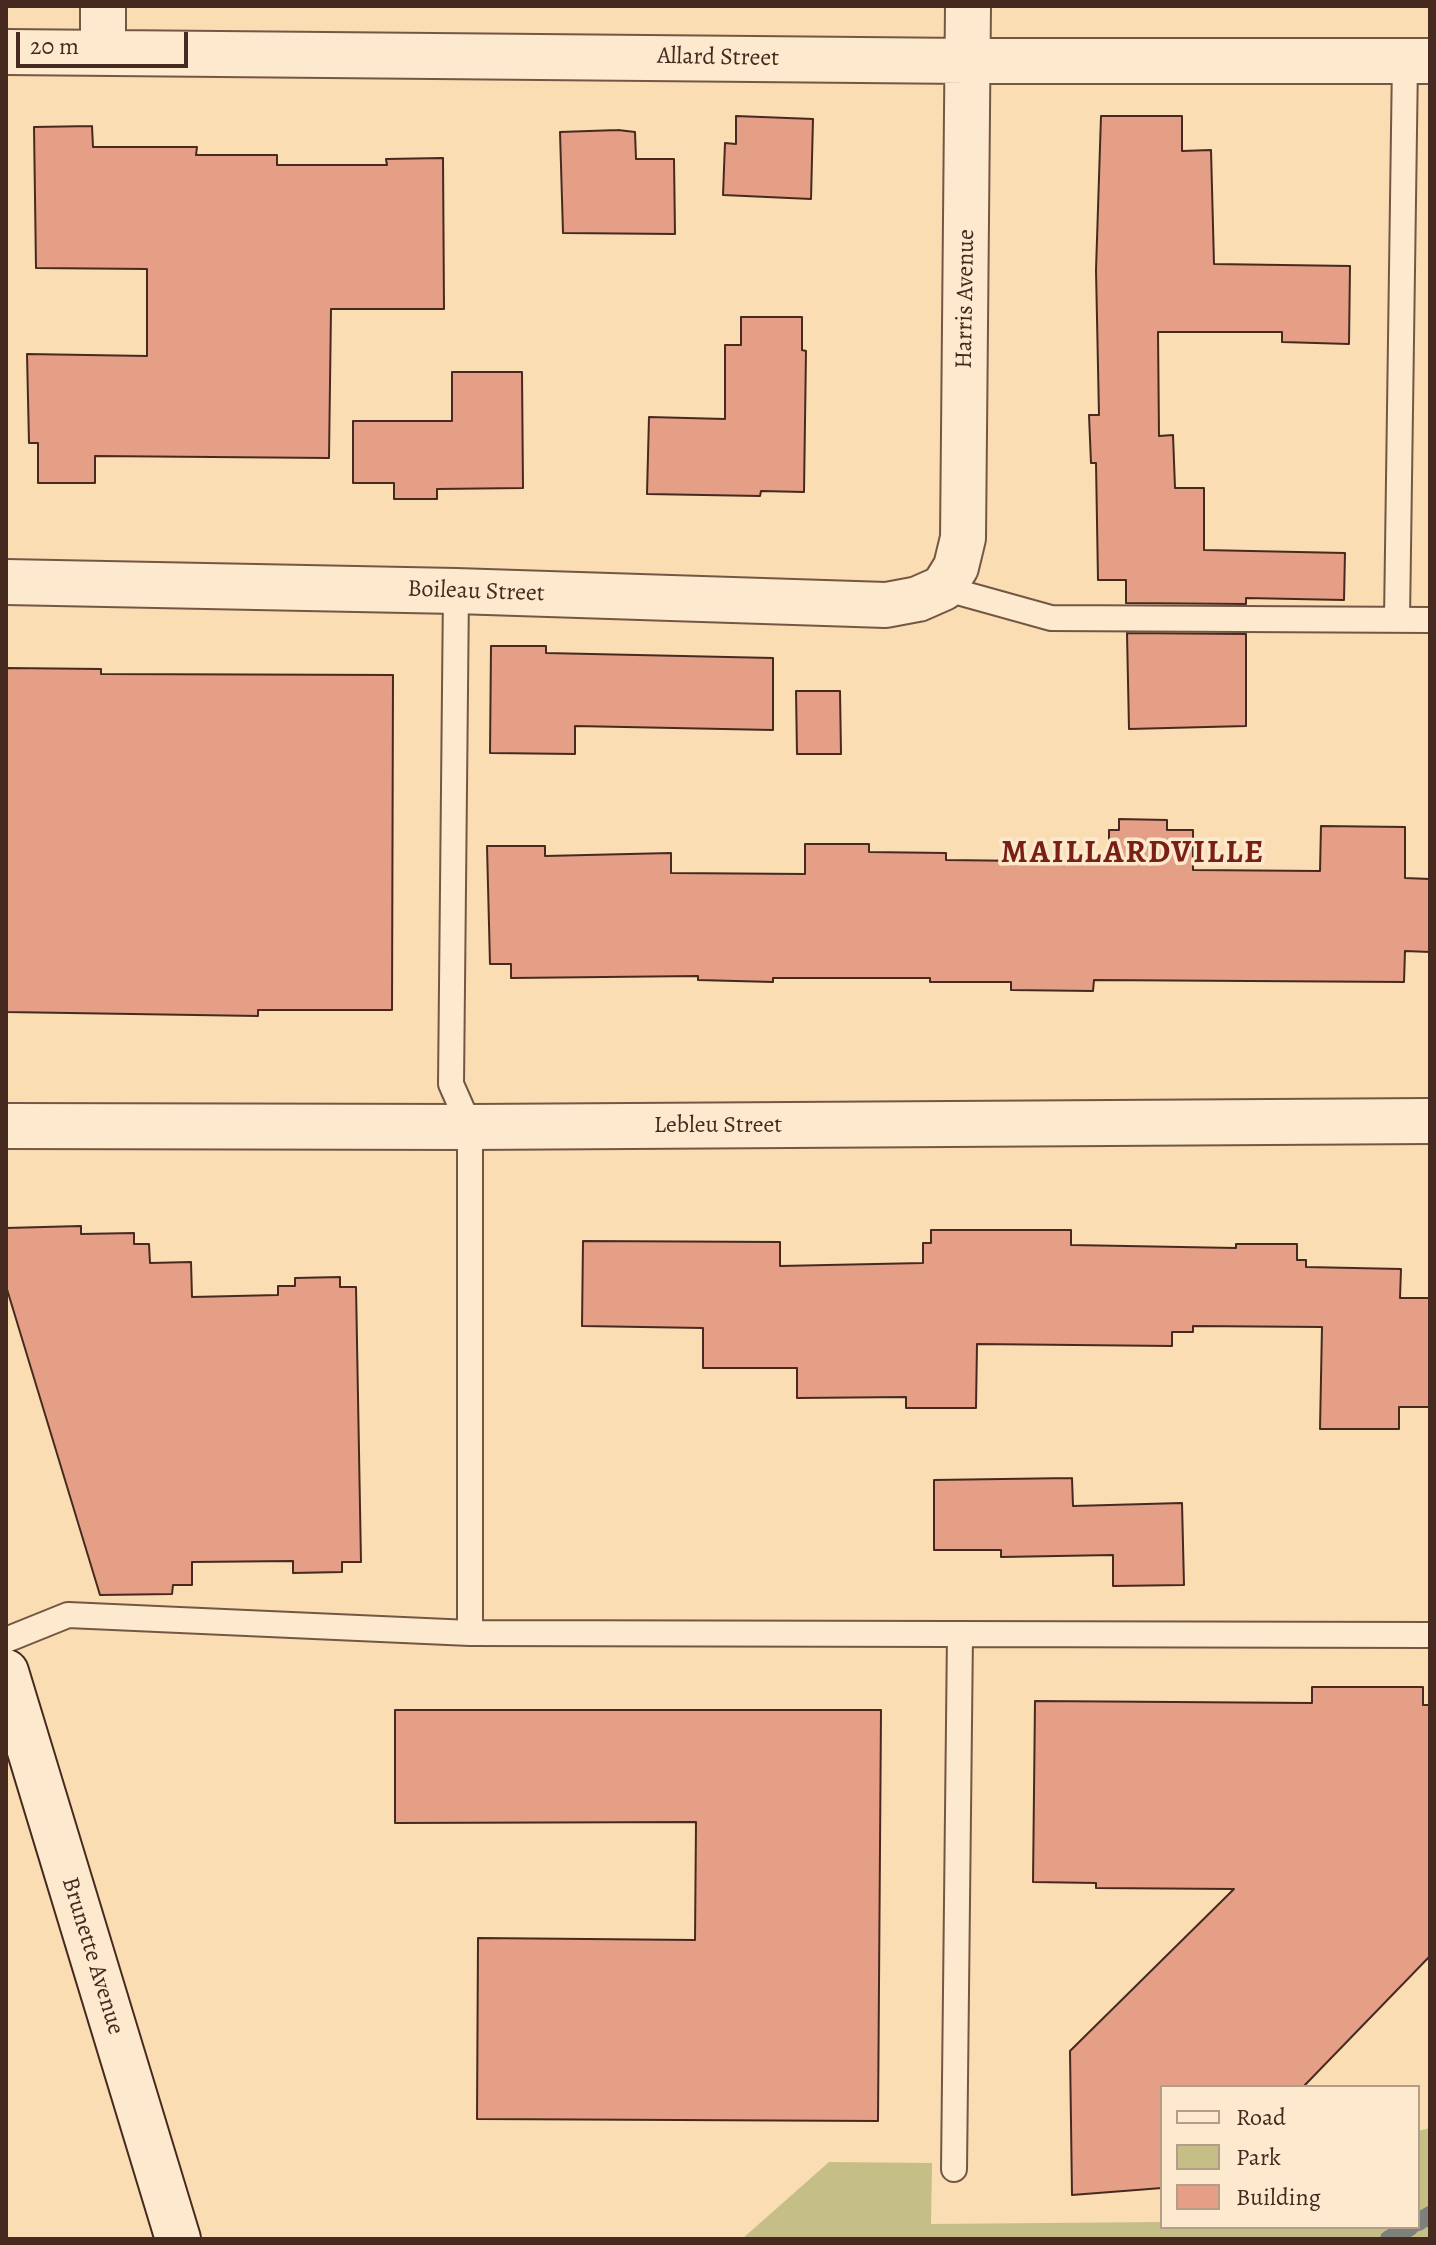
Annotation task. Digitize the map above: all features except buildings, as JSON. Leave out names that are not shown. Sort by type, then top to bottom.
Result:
[{"type":"street","points":[[103,6],[103,51]]},
{"type":"street","name":"Harris Avenue","points":[[943,588],[956,567],[963,538],[968,6]]},
{"type":"street","name":"Allard Street","points":[[6,52],[967,61],[1418,61]]},
{"type":"street","name":"Boileau Street","points":[[6,582],[456,591],[886,605],[918,599],[943,588]]},
{"type":"street","name":"Lebleu Street","points":[[6,1126],[470,1127],[1430,1121]]},
{"type":"street","name":"Brunette Avenue","points":[[6,1672],[178,2239]]},
{"type":"lane","points":[[1397,619],[1418,61]]},
{"type":"lane","points":[[943,588],[1051,618],[1430,620]]},
{"type":"lane","points":[[456,591],[451,1084],[470,1127],[470,1633]]},
{"type":"lane","points":[[6,1640],[68,1615],[470,1633],[1430,1635]]},
{"type":"lane","points":[[954,2169],[960,1634]]},
{"type":"green space","points":[[1430,2128],[1430,2239],[742,2239],[829,2162],[932,2163],[931,2224],[1160,2222],[1160,2229],[1420,2229],[1420,2130]]},
{"type":"waterway","points":[[1420,2221],[1430,2215]]},
{"type":"waterway","points":[[1389,2239],[1406,2229]]},
{"type":"district","name":"MAILLARDVILLE","points":[[1133,854]]}]
